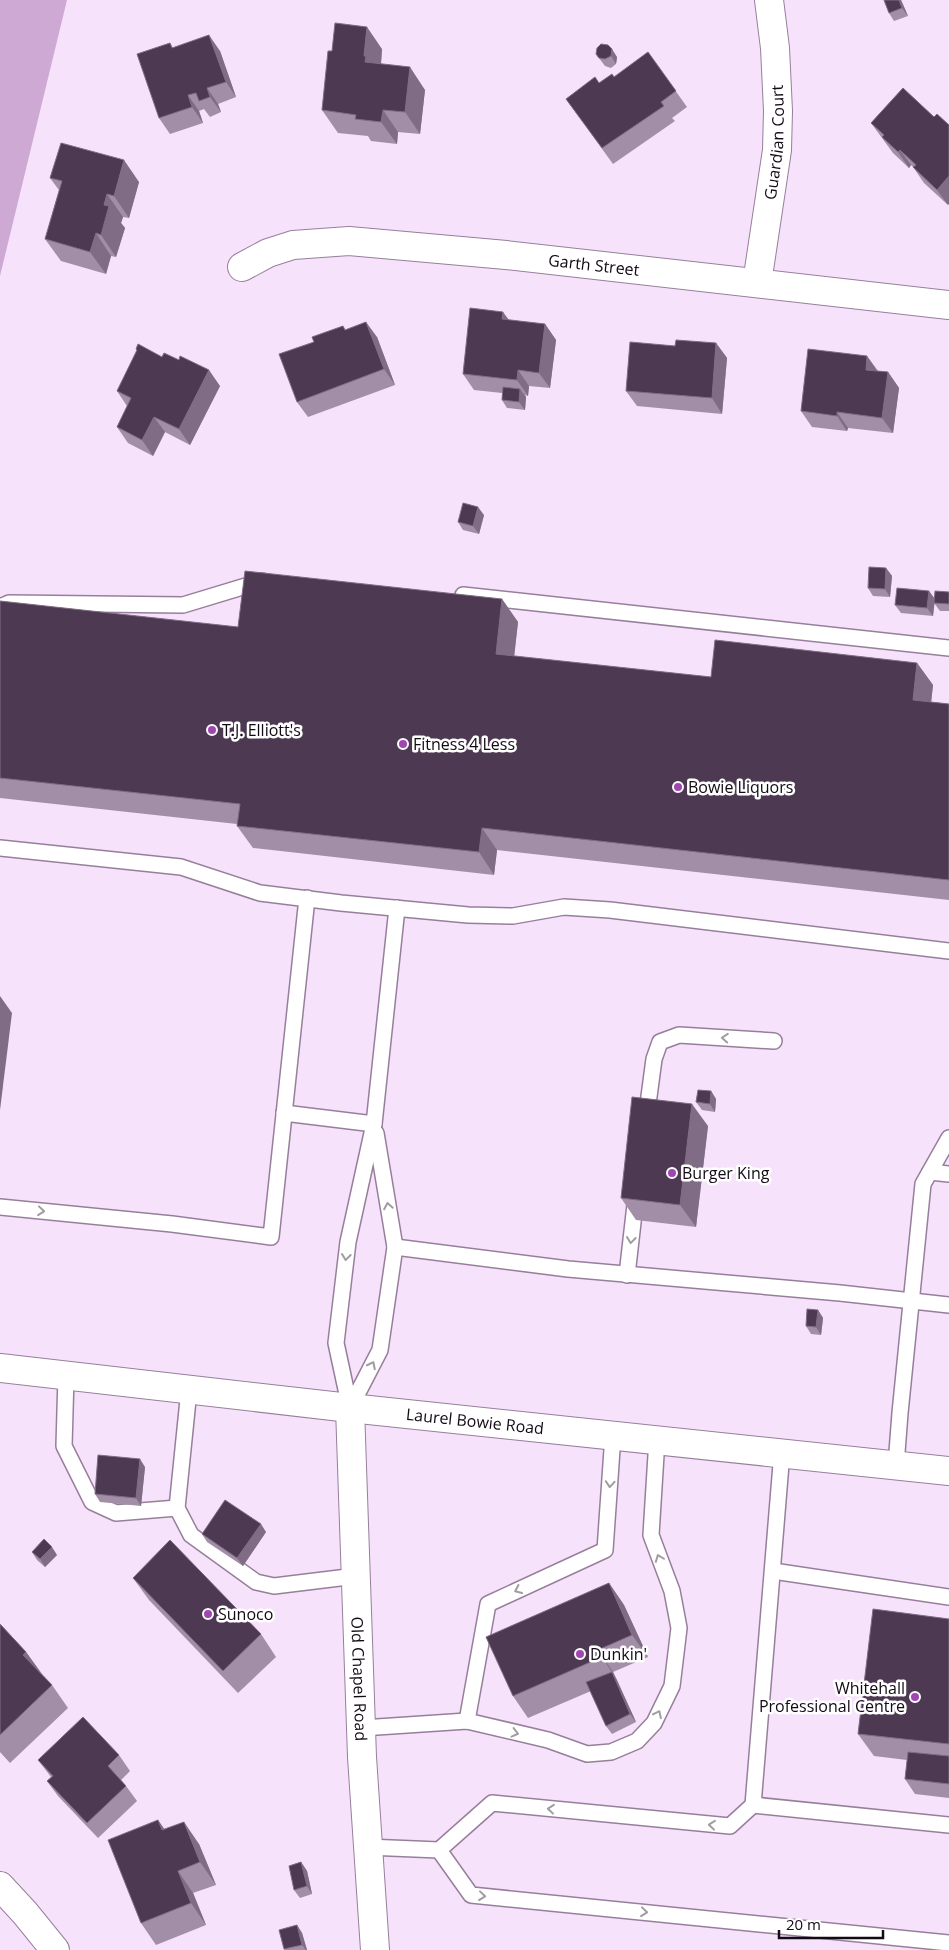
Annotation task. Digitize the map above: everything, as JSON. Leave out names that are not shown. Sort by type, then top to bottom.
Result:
[{"type":"street","name":"Guardian Court","points":[[757,283],[777,150],[778,111],[775,48],[769,0]]},
{"type":"street","name":"Garth Street","points":[[242,267],[268,253],[293,245],[349,241],[506,255],[949,305]]},
{"type":"street","name":"Laurel Bowie Road","points":[[0,1368],[350,1408],[949,1471]]},
{"type":"street","name":"Old Chapel Road","points":[[350,1408],[362,1757],[375,1950]]},
{"type":"street","points":[[0,1886],[55,1950]]},
{"type":"lane","points":[[0,607],[9,603],[183,605],[279,576]]},
{"type":"lane","points":[[447,593],[949,648]]},
{"type":"lane","points":[[0,848],[182,867],[260,893],[397,908],[468,915],[513,916],[564,907],[610,910],[949,951]]},
{"type":"lane","points":[[0,1207],[172,1224],[271,1237],[307,898]]},
{"type":"lane","points":[[350,1408],[336,1343],[348,1242],[374,1124],[397,908]]},
{"type":"lane","points":[[644,1138],[654,1059],[660,1042],[679,1035],[774,1041]]},
{"type":"lane","points":[[284,1113],[374,1124]]},
{"type":"lane","points":[[350,1408],[380,1350],[395,1248],[374,1124]]},
{"type":"lane","points":[[896,1464],[923,1184],[941,1160],[949,1138]]},
{"type":"lane","points":[[941,1160],[949,1174]]},
{"type":"lane","points":[[627,1274],[639,1177]]},
{"type":"lane","points":[[395,1248],[627,1274],[949,1305]]},
{"type":"lane","points":[[66,1376],[64,1446],[92,1502],[116,1512],[177,1508]]},
{"type":"lane","points":[[189,1390],[177,1508],[191,1535],[256,1582],[274,1586],[356,1576]]},
{"type":"lane","points":[[468,1721],[488,1604],[605,1550],[614,1435]]},
{"type":"lane","points":[[362,1728],[468,1721],[548,1740],[587,1754],[611,1752],[637,1741],[654,1723],[672,1686],[679,1628],[672,1591],[651,1535],[657,1439]]},
{"type":"lane","points":[[367,1847],[439,1850],[492,1803],[730,1826],[753,1805],[782,1452]]},
{"type":"lane","points":[[773,1571],[949,1597]]},
{"type":"lane","points":[[753,1805],[949,1825]]},
{"type":"lane","points":[[439,1850],[472,1895],[949,1943]]},
{"type":"shaded area","points":[[0,0],[67,0],[0,276]]},
{"type":"building","points":[[884,0],[899,0],[902,8],[889,13]]},
{"type":"building","points":[[335,23],[367,27],[365,62],[410,67],[405,112],[383,110],[381,122],[355,119],[356,115],[322,110],[328,51],[332,51]]},
{"type":"building","points":[[209,35],[226,82],[207,88],[210,97],[199,101],[196,93],[188,95],[192,107],[159,118],[137,54],[170,43],[172,48]]},
{"type":"building","points":[[601,44],[608,45],[612,49],[611,56],[605,59],[599,58],[596,54],[597,48]]},
{"type":"building","points":[[648,52],[676,91],[661,102],[664,106],[602,148],[566,99],[595,77],[599,83],[612,74],[614,77]]},
{"type":"building","points":[[903,88],[934,117],[937,114],[949,125],[949,176],[937,190],[913,167],[916,165],[900,150],[898,152],[871,123]]},
{"type":"building","points":[[61,143],[124,160],[114,196],[107,194],[104,205],[109,206],[101,235],[96,233],[90,252],[45,239],[62,181],[50,178]]},
{"type":"building","points":[[470,308],[503,312],[502,319],[545,324],[539,373],[518,370],[517,380],[463,374]]},
{"type":"building","points":[[366,322],[384,369],[297,402],[279,354],[314,342],[312,337],[343,326],[345,330]]},
{"type":"building","points":[[676,340],[716,343],[712,398],[626,391],[630,342],[675,346]]},
{"type":"building","points":[[138,344],[162,357],[164,353],[179,360],[180,356],[209,370],[179,429],[154,417],[142,440],[117,427],[131,398],[117,391],[137,350]]},
{"type":"building","points":[[808,349],[867,356],[866,370],[888,372],[882,418],[837,412],[837,416],[801,411]]},
{"type":"building","points":[[503,387],[520,389],[519,402],[502,400]]},
{"type":"building","points":[[463,503],[478,507],[473,526],[458,522]]},
{"type":"building","points":[[869,567],[886,568],[885,589],[868,588]]},
{"type":"building","points":[[245,571],[502,599],[496,654],[711,677],[715,640],[917,663],[913,700],[949,704],[949,880],[482,828],[479,852],[237,826],[240,804],[0,778],[0,601],[238,627]]},
{"type":"building","points":[[897,588],[929,591],[927,608],[895,605]]},
{"type":"building","points":[[935,591],[949,592],[949,604],[934,603]]},
{"type":"building","points":[[698,1090],[711,1091],[710,1104],[696,1102]]},
{"type":"building","points":[[632,1097],[692,1104],[680,1205],[621,1198]]},
{"type":"building","points":[[807,1309],[818,1310],[816,1327],[806,1326]]},
{"type":"building","points":[[98,1455],[140,1459],[136,1498],[95,1494]]},
{"type":"building","points":[[225,1500],[261,1524],[237,1558],[202,1534]]},
{"type":"building","points":[[44,1539],[52,1547],[40,1559],[32,1552]]},
{"type":"building","points":[[170,1540],[261,1634],[223,1671],[133,1578]]},
{"type":"building","points":[[609,1583],[632,1635],[598,1650],[602,1657],[513,1696],[486,1637]]},
{"type":"building","name":"Whitehall Professional Centre","points":[[873,1609],[949,1619],[949,1744],[858,1734]]},
{"type":"building","points":[[0,1624],[26,1652],[23,1655],[52,1685],[0,1735]]},
{"type":"building","points":[[612,1672],[630,1714],[606,1726],[586,1682]]},
{"type":"building","points":[[83,1717],[119,1755],[108,1766],[126,1786],[87,1823],[47,1781],[53,1776],[38,1760]]},
{"type":"building","points":[[908,1752],[949,1756],[949,1784],[905,1779]]},
{"type":"building","points":[[158,1820],[162,1830],[184,1822],[200,1862],[178,1871],[191,1903],[141,1923],[108,1840]]},
{"type":"building","points":[[301,1862],[307,1886],[294,1890],[289,1866]]},
{"type":"building","points":[[297,1925],[302,1945],[284,1949],[279,1930]]},
{"type":"place","name":"T.J. Elliott's","points":[[212,730]]},
{"type":"place","name":"Fitness 4 Less","points":[[403,744]]},
{"type":"place","name":"Bowie Liquors","points":[[678,787]]},
{"type":"place","name":"Burger King","points":[[672,1173]]},
{"type":"place","name":"Sunoco","points":[[208,1614]]},
{"type":"place","name":"Dunkin'","points":[[580,1654]]},
{"type":"place","name":"Whitehall Professional Centre","points":[[915,1697]]}]
